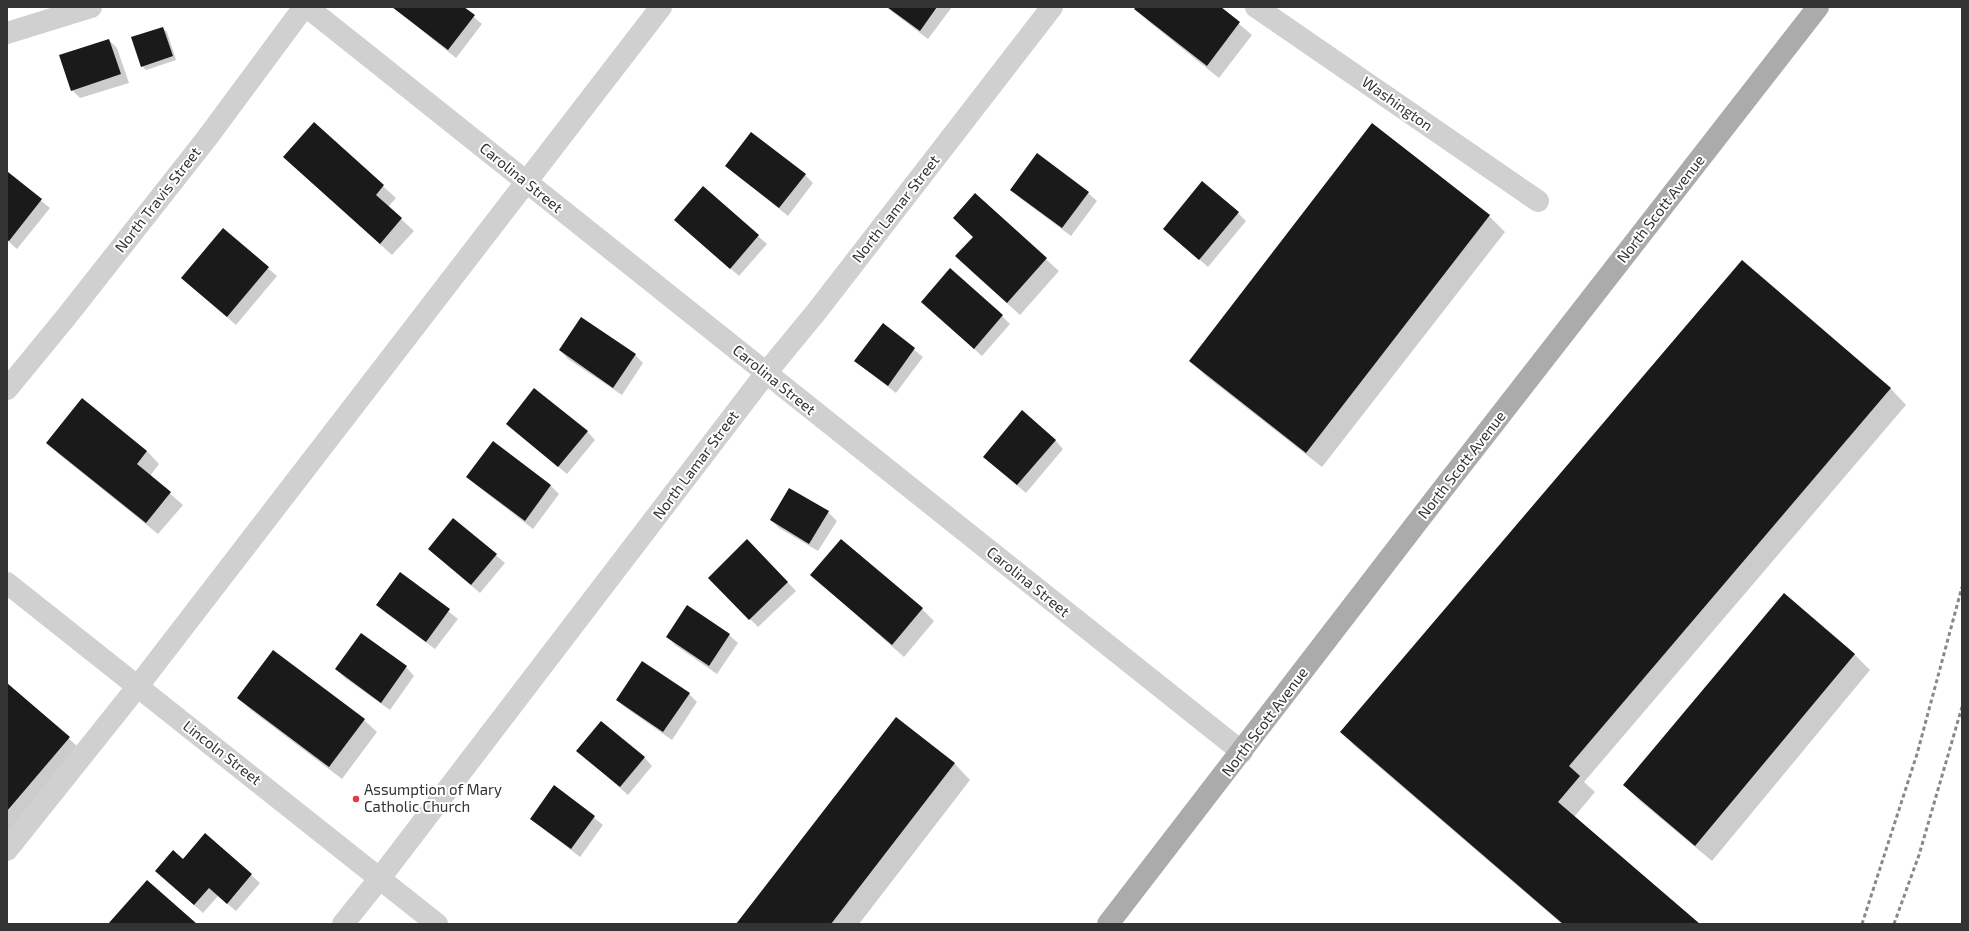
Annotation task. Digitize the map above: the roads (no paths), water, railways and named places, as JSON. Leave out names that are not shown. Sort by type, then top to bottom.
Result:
[{"type":"main road","name":"North Scott Avenue","points":[[1108,924],[1242,752],[1435,499],[1818,7]]},
{"type":"street","name":"Carolina Street","points":[[306,7],[1242,752]]},
{"type":"street","name":"North Travis Street","points":[[7,389],[67,316],[202,144],[306,7]]},
{"type":"street","points":[[7,850],[138,686],[527,183],[661,7]]},
{"type":"street","name":"North Lamar Street","points":[[342,924],[380,878],[766,373],[817,311],[1052,7]]},
{"type":"street","name":"Washington","points":[[1256,7],[1538,201]]},
{"type":"street","points":[[7,33],[88,8]]},
{"type":"street","name":"Lincoln Street","points":[[7,583],[437,924]]},
{"type":"railway","points":[[1862,924],[1917,754],[1962,587]]},
{"type":"railway","points":[[1894,924],[1919,855],[1962,707]]},
{"type":"place","name":"Assumption of Mary Catholic Church","points":[[356,799]]}]
